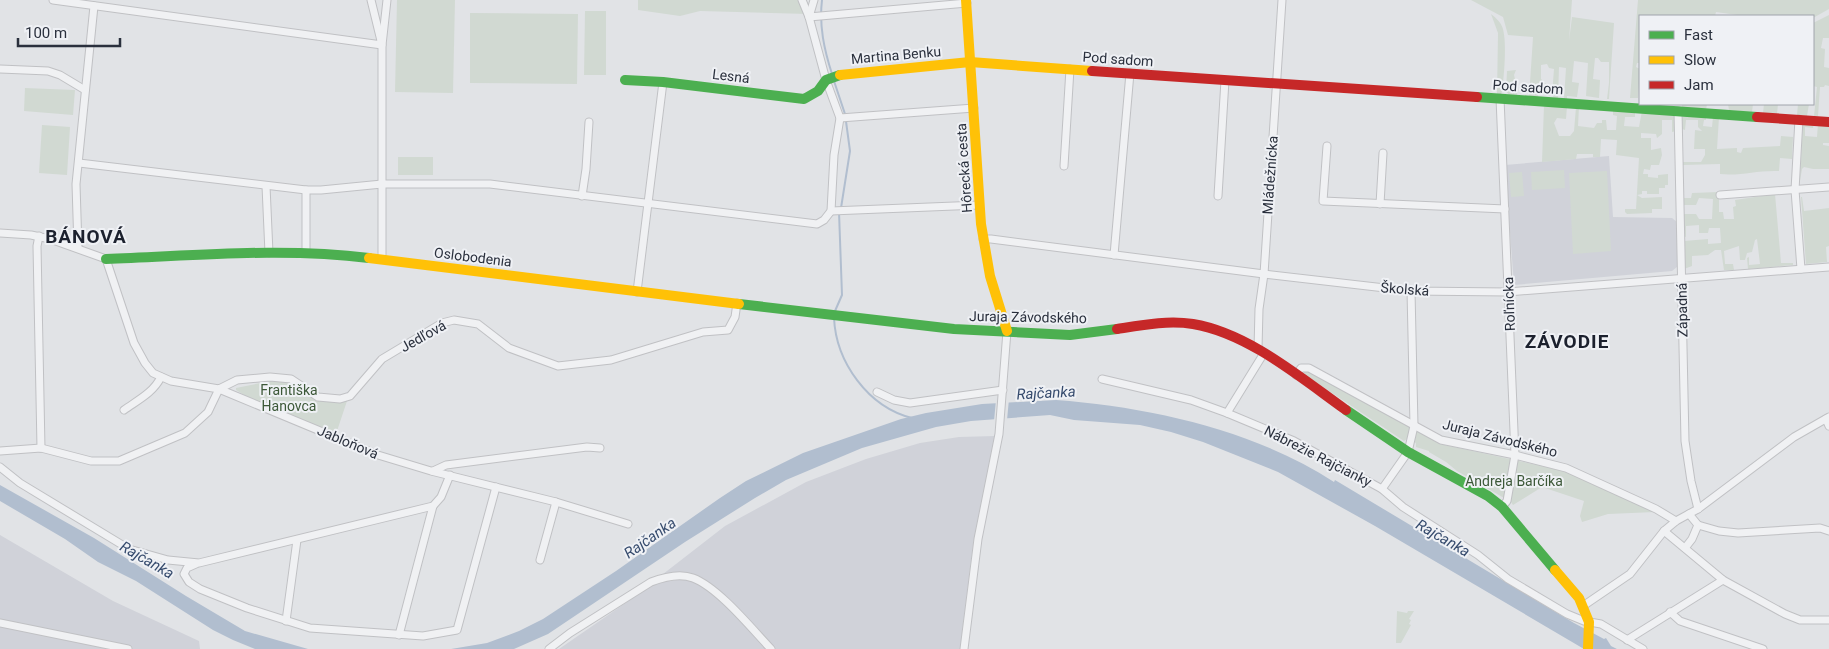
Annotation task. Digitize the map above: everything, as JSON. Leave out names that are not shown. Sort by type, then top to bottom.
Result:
[{"type":"street","points":[[53,0],[382,45]]},
{"type":"street","points":[[371,0],[382,45]]},
{"type":"street","points":[[382,258],[382,45],[387,0]]},
{"type":"street","points":[[802,0],[817,17]]},
{"type":"street","points":[[814,0],[831,77],[844,118],[834,155],[837,210]]},
{"type":"street","name":"Mládežnícka","points":[[1261,351],[1258,309],[1264,274],[1282,0]]},
{"type":"street","points":[[817,17],[966,1]]},
{"type":"street","name":"Hôrecká cesta","points":[[966,1],[983,239],[990,276],[1007,331]]},
{"type":"street","points":[[78,248],[76,184],[94,6]]},
{"type":"street","name":"Pod sadom","points":[[970,62],[1829,122]]},
{"type":"street","name":"Martina Benku","points":[[831,77],[970,62]]},
{"type":"street","points":[[0,69],[48,71],[60,75],[85,90]]},
{"type":"street","name":"Pod sadom","points":[[1064,166],[1070,69]]},
{"type":"street","points":[[1114,255],[1130,73]]},
{"type":"street","name":"Lesná","points":[[625,80],[663,82],[804,99],[818,91],[831,77]]},
{"type":"street","points":[[1218,196],[1225,80]]},
{"type":"street","points":[[637,292],[663,82]]},
{"type":"street","name":"Roľnícka","points":[[1500,98],[1515,455],[1507,501],[1502,507]]},
{"type":"street","points":[[844,118],[974,108]]},
{"type":"street","name":"Západná","points":[[1678,111],[1685,441],[1691,481],[1698,508]]},
{"type":"street","points":[[1798,119],[1795,190],[1801,269]]},
{"type":"street","points":[[582,196],[589,122]]},
{"type":"street","points":[[1327,146],[1323,202],[1505,209]]},
{"type":"street","points":[[1380,204],[1383,153]]},
{"type":"street","points":[[78,163],[306,190],[382,184],[484,184],[817,224],[837,210],[979,204]]},
{"type":"street","points":[[266,186],[269,253]]},
{"type":"street","points":[[1720,195],[1829,187]]},
{"type":"street","points":[[306,190],[306,252]]},
{"type":"street","points":[[0,233],[38,236],[106,259]]},
{"type":"street","points":[[38,236],[41,448]]},
{"type":"street","name":"Školská","points":[[983,239],[1412,291],[1508,292],[1829,267]]},
{"type":"street","name":"Oslobodenia","points":[[106,259],[306,252],[330,253],[834,315]]},
{"type":"street","name":"Jedľová","points":[[106,259],[134,343],[153,373],[171,381],[219,388],[237,380],[270,377],[291,380],[318,397],[340,399],[350,396],[382,359],[442,323],[454,320],[478,324],[509,348],[558,366],[611,360],[703,332],[728,330],[735,316],[737,303]]},
{"type":"street","points":[[1382,489],[1408,452],[1414,426],[1412,291]]},
{"type":"street","name":"Juraja Závodského","points":[[834,315],[954,329],[1082,334],[1144,324],[1185,322],[1222,331],[1261,351],[1408,452],[1488,496],[1502,507],[1557,571],[1583,606],[1589,624]]},
{"type":"street","points":[[964,649],[978,540],[1000,427],[1007,331]]},
{"type":"street","points":[[1227,413],[1261,351]]},
{"type":"street","name":"Juraja Závodského","points":[[1296,375],[1301,368],[1309,368],[1441,440],[1515,455],[1566,468],[1656,509],[1676,521]]},
{"type":"street","points":[[124,410],[148,394],[161,377]]},
{"type":"street","name":"Nábrežie Rajčianky","points":[[1102,379],[1191,400],[1294,441],[1382,489],[1403,508],[1478,555],[1508,579],[1567,614],[1589,624],[1602,624],[1643,649]]},
{"type":"street","points":[[0,451],[41,448],[91,461],[110,462],[129,458],[185,433],[208,412],[219,388]]},
{"type":"street","name":"Jabloňová","points":[[219,388],[378,455],[431,471],[556,502],[628,524]]},
{"type":"street","points":[[877,392],[894,400],[910,402],[1003,393]]},
{"type":"street","points":[[1583,606],[1630,574],[1664,531],[1676,521],[1698,508],[1794,437],[1828,418],[1829,426]]},
{"type":"street","points":[[431,471],[446,465],[587,447],[600,448]]},
{"type":"street","points":[[0,467],[20,483],[129,549],[168,560],[199,563]]},
{"type":"street","points":[[399,635],[433,506],[440,497],[450,475]]},
{"type":"street","points":[[433,506],[199,563],[187,568],[184,574],[189,582],[194,585],[247,608],[310,628],[423,636],[457,630],[496,487]]},
{"type":"street","points":[[540,560],[556,502]]},
{"type":"street","points":[[1689,514],[1698,525],[1727,532],[1820,528],[1829,531]]},
{"type":"street","points":[[1685,548],[1692,539],[1698,525]]},
{"type":"street","points":[[1664,531],[1723,580],[1785,614],[1800,620],[1829,620]]},
{"type":"street","points":[[286,621],[297,540]]},
{"type":"street","points":[[549,649],[651,582],[660,578],[677,576],[693,578],[708,588],[731,606],[772,649]]},
{"type":"street","points":[[1627,640],[1723,580]]},
{"type":"street","points":[[1670,612],[1680,621],[1763,649]]},
{"type":"street","points":[[0,624],[128,649]]},
{"type":"street","points":[[1588,649],[1589,624]]},
{"type":"shaded area","points":[[1609,156],[1613,217],[1672,218],[1677,222],[1677,267],[1672,271],[1514,285],[1505,165]]},
{"type":"shaded area","points":[[995,436],[973,545],[960,649],[559,649],[627,602],[725,526],[806,482],[866,459],[920,443],[959,437]]},
{"type":"shaded area","points":[[0,535],[113,601],[199,641],[200,649],[0,649]]},
{"type":"green space","points":[[397,0],[455,0],[453,93],[395,92]]},
{"type":"green space","points":[[638,0],[802,0],[808,14],[700,11],[680,16],[638,10]]},
{"type":"green space","points":[[1471,0],[1572,0],[1569,41],[1572,17],[1614,23],[1609,99],[1607,99],[1609,62],[1601,62],[1598,58],[1595,58],[1593,79],[1600,80],[1599,98],[1586,96],[1588,63],[1574,61],[1572,82],[1579,83],[1577,97],[1567,96],[1567,99],[1564,99],[1566,68],[1559,67],[1558,98],[1554,98],[1552,95],[1554,69],[1549,68],[1547,64],[1541,65],[1541,79],[1546,84],[1545,92],[1539,94],[1537,98],[1529,98],[1533,37],[1508,35],[1503,17]]},
{"type":"green space","points":[[1638,0],[1829,0],[1829,9],[1814,17],[1814,15],[1737,15],[1716,12],[1715,15],[1639,15],[1639,63],[1637,63],[1636,67],[1639,68],[1638,98],[1630,98]]},
{"type":"green space","points":[[585,11],[606,11],[606,75],[584,75]]},
{"type":"green space","points":[[470,13],[578,14],[577,84],[470,83]]},
{"type":"green space","points":[[1491,14],[1501,24],[1504,36],[1504,69],[1502,92],[1500,95],[1497,95],[1498,33]]},
{"type":"green space","points":[[1829,15],[1829,38],[1823,38],[1821,48],[1825,49],[1824,67],[1829,68],[1829,86],[1820,87],[1818,116],[1814,116],[1817,87],[1814,86],[1814,22]]},
{"type":"green space","points":[[1516,70],[1514,75],[1515,79],[1518,79],[1517,96],[1509,95],[1506,91],[1507,71]]},
{"type":"green space","points":[[25,88],[75,90],[73,115],[24,111]]},
{"type":"green space","points":[[1544,105],[1567,106],[1566,119],[1557,118],[1554,123],[1559,136],[1570,136],[1574,131],[1576,107],[1579,107],[1578,126],[1594,128],[1597,123],[1602,123],[1602,120],[1606,120],[1607,130],[1616,130],[1617,116],[1613,115],[1613,110],[1635,111],[1635,117],[1625,117],[1624,126],[1639,127],[1642,111],[1672,113],[1675,117],[1676,131],[1672,132],[1672,120],[1662,120],[1662,134],[1657,138],[1656,134],[1641,133],[1641,138],[1651,138],[1651,150],[1661,148],[1662,155],[1659,165],[1651,165],[1650,170],[1644,169],[1643,174],[1648,174],[1648,177],[1658,178],[1658,175],[1668,174],[1668,185],[1665,185],[1665,188],[1659,188],[1659,194],[1647,194],[1647,191],[1642,191],[1642,194],[1637,195],[1642,198],[1662,197],[1662,209],[1652,209],[1652,213],[1627,214],[1625,212],[1625,209],[1636,209],[1639,158],[1616,155],[1617,140],[1601,139],[1600,157],[1593,157],[1593,154],[1577,154],[1576,159],[1542,162]]},
{"type":"green space","points":[[1682,105],[1707,105],[1706,110],[1682,109]]},
{"type":"green space","points":[[1728,105],[1753,105],[1752,112],[1729,110]]},
{"type":"green space","points":[[1764,105],[1778,105],[1777,114],[1763,113]]},
{"type":"green space","points":[[1798,105],[1809,105],[1807,116],[1797,115]]},
{"type":"green space","points":[[1685,114],[1706,116],[1703,126],[1712,127],[1713,117],[1719,117],[1717,149],[1737,148],[1737,152],[1741,153],[1743,148],[1780,146],[1781,136],[1793,137],[1792,159],[1780,158],[1779,171],[1735,174],[1720,174],[1720,164],[1683,165],[1683,162],[1701,162],[1705,155],[1705,149],[1694,149],[1695,130],[1702,131],[1698,127],[1698,120],[1686,120],[1685,130],[1682,129],[1682,118]]},
{"type":"green space","points":[[1803,123],[1814,123],[1813,128],[1805,127],[1805,136],[1817,137],[1818,124],[1829,124],[1829,143],[1823,143],[1823,145],[1829,146],[1829,169],[1804,167],[1800,181]]},
{"type":"green space","points":[[42,125],[70,127],[67,175],[39,173]]},
{"type":"green space","points":[[398,157],[433,157],[433,175],[398,175]]},
{"type":"green space","points":[[1564,170],[1565,188],[1532,190],[1531,172]]},
{"type":"green space","points":[[1607,171],[1611,251],[1573,254],[1569,173]]},
{"type":"green space","points":[[1522,172],[1524,196],[1511,197],[1509,173]]},
{"type":"green space","points":[[1719,192],[1719,212],[1723,212],[1724,219],[1734,219],[1733,207],[1736,206],[1735,200],[1775,194],[1781,263],[1793,263],[1793,265],[1748,269],[1747,258],[1749,257],[1749,265],[1760,264],[1757,239],[1755,240],[1752,252],[1747,253],[1745,260],[1740,260],[1739,246],[1724,251],[1725,264],[1733,264],[1734,270],[1724,270],[1721,250],[1715,250],[1708,255],[1692,256],[1692,266],[1684,269],[1684,241],[1708,239],[1708,244],[1721,243],[1720,228],[1709,228],[1708,233],[1699,233],[1699,225],[1686,226],[1686,237],[1684,236],[1684,214],[1696,214],[1699,219],[1712,219],[1713,199],[1699,198],[1696,205],[1683,205],[1684,198],[1691,198],[1692,193]]},
{"type":"green space","points":[[1801,197],[1804,211],[1829,208],[1829,246],[1826,247],[1827,262],[1806,264]]},
{"type":"green space","name":"Andreja Barčíka","points":[[1308,370],[1440,444],[1565,471],[1655,512],[1608,514],[1582,522],[1580,516],[1584,501],[1542,487],[1513,505],[1511,502],[1457,471],[1429,451],[1416,447],[1416,443],[1407,439],[1404,441],[1305,375],[1304,372]]},
{"type":"green space","name":"Františka Hanovca","points":[[270,381],[291,382],[317,399],[347,401],[336,434],[249,398],[236,390],[236,388]]},
{"type":"green space","points":[[1397,611],[1407,613],[1408,611],[1414,611],[1409,619],[1411,620],[1409,624],[1411,625],[1401,643],[1396,643]]},
{"type":"water","points":[[1056,400],[1128,408],[1164,415],[1236,435],[1270,448],[1334,482],[1335,480],[1574,623],[1604,639],[1606,638],[1611,646],[1617,649],[1584,649],[1375,526],[1278,472],[1203,442],[1171,432],[1140,425],[1074,420],[1050,415],[971,421],[936,427],[862,448],[786,480],[755,498],[685,542],[548,634],[514,649],[451,649],[487,643],[519,631],[543,619],[746,481],[803,453],[901,419],[926,413],[982,404]]},
{"type":"water","points":[[0,485],[94,538],[245,631],[308,649],[255,649],[213,630],[136,581],[98,562],[65,539],[0,501]]},
{"type":"pier","points":[[1009,399],[1007,420],[994,421],[996,400]]},
{"type":"waterway","points":[[822,0],[821,19],[823,37],[832,74]]},
{"type":"waterway","points":[[834,81],[845,114],[850,151],[841,208]]},
{"type":"waterway","points":[[835,311],[842,295],[839,212]]},
{"type":"waterway","points":[[834,318],[841,351],[857,380],[882,404],[912,418]]},
{"type":"traffic: fast","points":[[625,80],[663,82],[804,99],[818,91],[826,80],[840,75]]},
{"type":"traffic: fast","points":[[1477,97],[1757,117]]},
{"type":"traffic: fast","points":[[106,259],[270,253],[303,253],[369,258]]},
{"type":"traffic: fast","points":[[739,304],[954,329],[1070,335],[1117,329]]},
{"type":"traffic: fast","points":[[1346,410],[1408,452],[1488,496],[1502,507],[1555,570]]},
{"type":"traffic: slow","points":[[966,0],[981,224],[990,276],[1007,331]]},
{"type":"traffic: slow","points":[[840,75],[970,62],[1092,71]]},
{"type":"traffic: slow","points":[[369,258],[739,304]]},
{"type":"traffic: slow","points":[[1555,570],[1579,598],[1589,622],[1588,649]]},
{"type":"traffic: jam","points":[[1092,71],[1477,97]]},
{"type":"traffic: jam","points":[[1757,117],[1829,122]]},
{"type":"traffic: jam","points":[[1117,329],[1174,323],[1193,324],[1214,329],[1234,337],[1273,358],[1346,410]]},
{"type":"district","name":"BÁNOVÁ","points":[[86,236]]},
{"type":"district","name":"ZÁVODIE","points":[[1567,341]]},
{"type":"water label","name":"Rajčanka","points":[[1046,393]]},
{"type":"water label","name":"Rajčanka","points":[[650,538]]},
{"type":"water label","name":"Rajčanka","points":[[1443,538]]},
{"type":"water label","name":"Rajčanka","points":[[147,560]]}]
